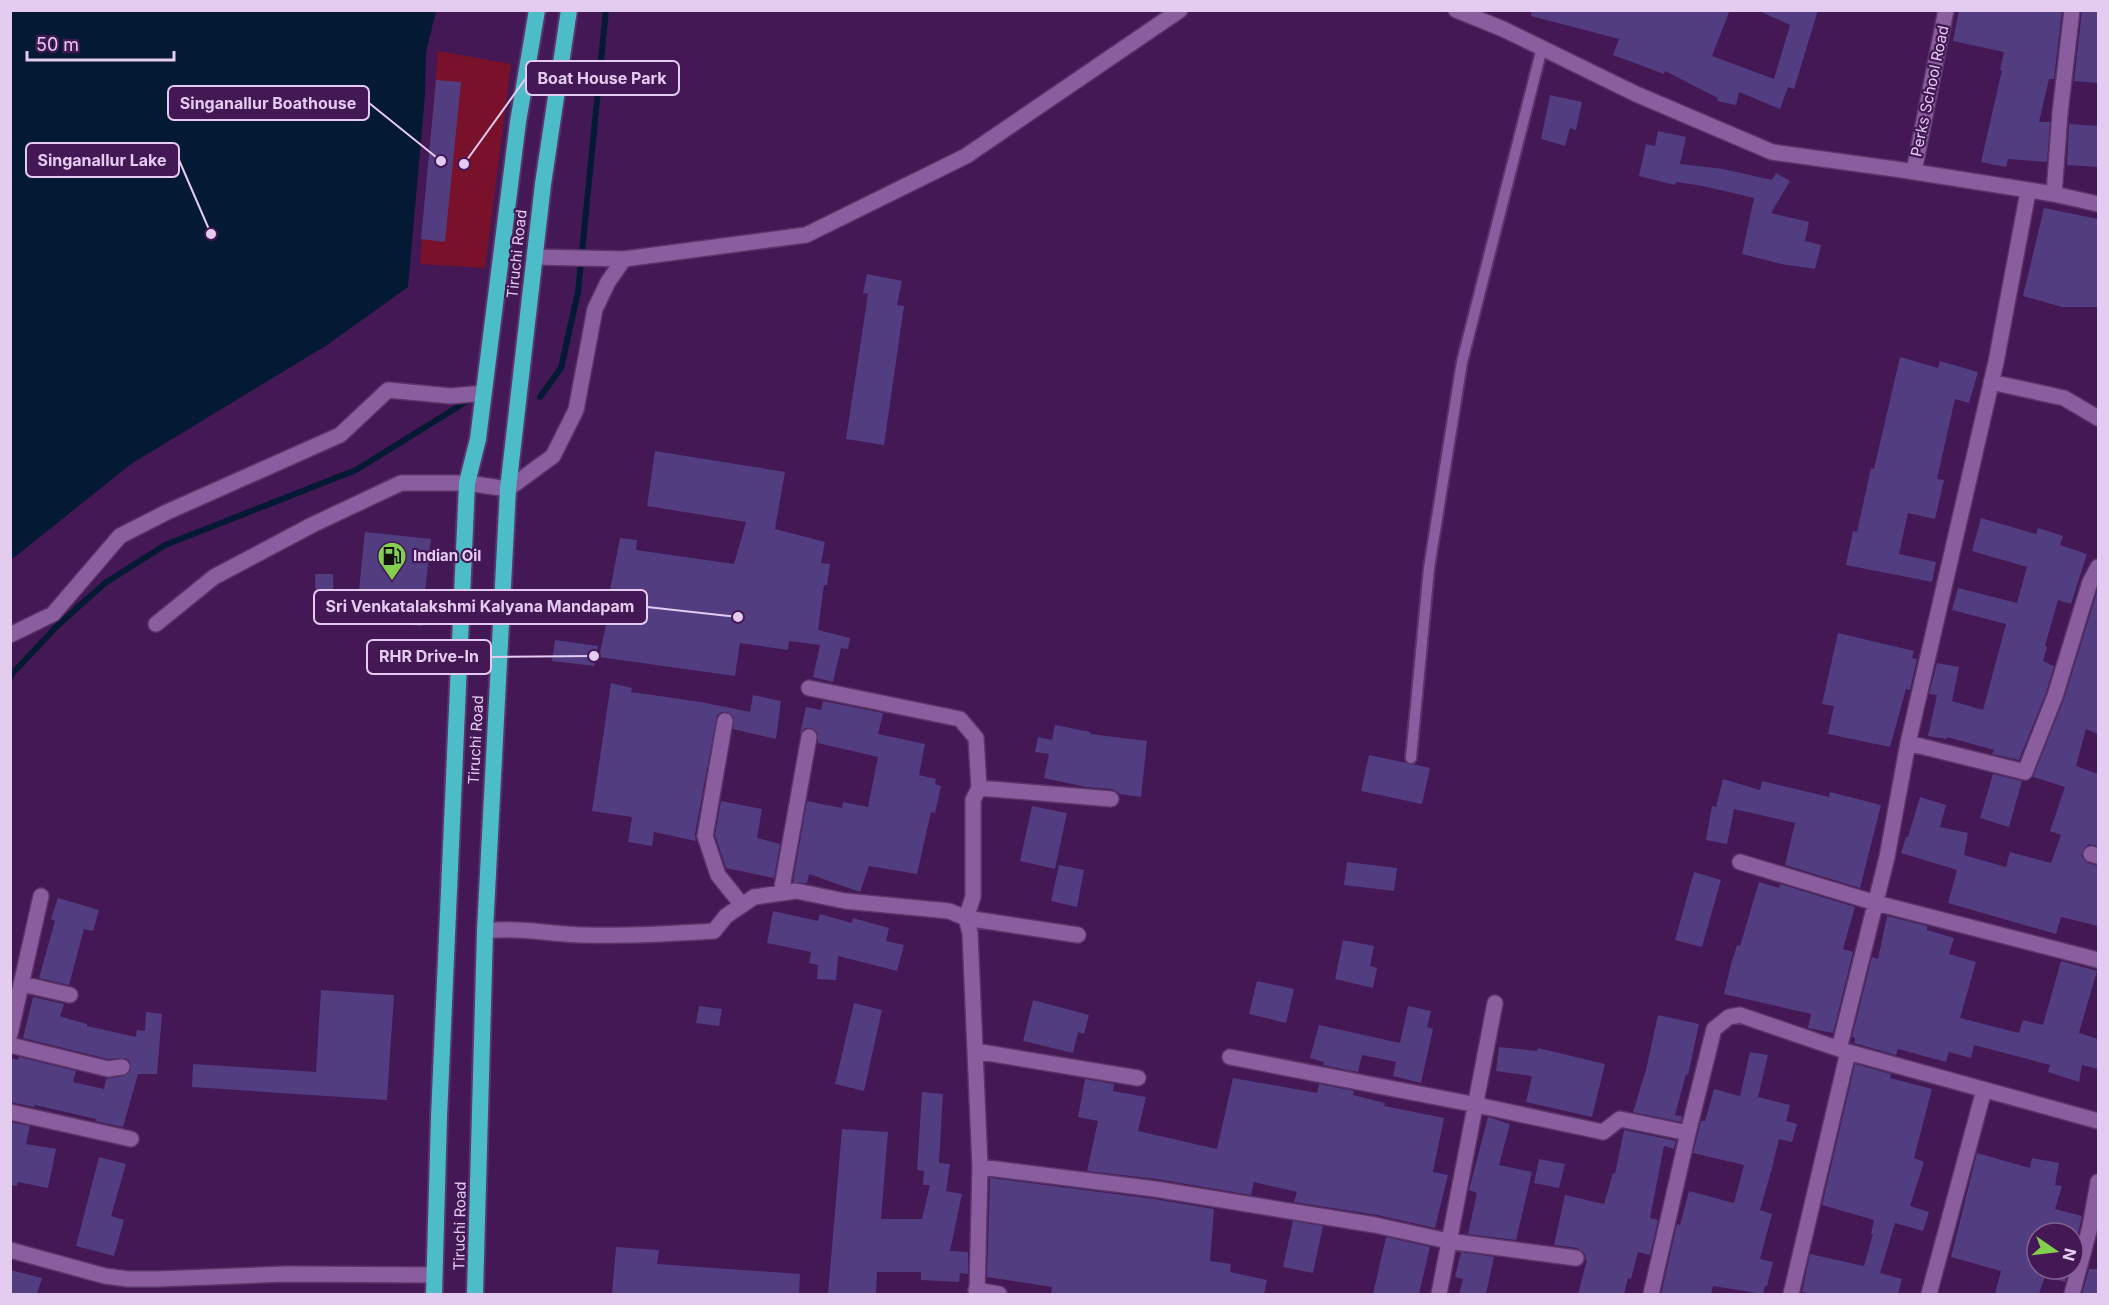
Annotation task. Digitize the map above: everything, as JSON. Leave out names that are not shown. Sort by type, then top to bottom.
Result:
[{"type":"highway","points":[[434,1294],[439,1117],[467,483],[478,439],[518,122],[537,10]]},
{"type":"highway","name":"Tiruchi Road","points":[[475,1294],[485,931],[508,489],[549,139],[568,10]]},
{"type":"street","points":[[535,257],[624,259],[806,236],[966,156],[1180,10]]},
{"type":"street","points":[[1456,10],[1503,29],[1636,94],[1772,152],[1914,171],[2098,204]]},
{"type":"street","name":"Perks School Road","points":[[1914,171],[1946,10]]},
{"type":"street","points":[[2054,195],[2060,113],[2072,10]]},
{"type":"street","points":[[1791,1294],[1887,857],[1908,743],[1991,382],[2028,192]]},
{"type":"street","points":[[156,624],[214,577],[312,525],[401,483],[467,483],[508,489],[553,456],[576,410],[595,309],[608,282],[624,259]]},
{"type":"street","points":[[1991,382],[2064,398],[2098,418]]},
{"type":"street","points":[[10,635],[52,614],[120,536],[340,435],[388,390],[452,396],[484,393]]},
{"type":"street","points":[[1908,743],[2025,772],[2055,696],[2090,582],[2098,567]]},
{"type":"street","points":[[809,688],[960,718],[976,738],[979,788],[974,800],[973,897],[966,918],[970,933],[980,1167],[976,1292],[999,1294]]},
{"type":"street","points":[[725,721],[705,836],[718,875],[742,905]]},
{"type":"street","points":[[781,893],[809,737]]},
{"type":"street","points":[[979,788],[1111,799]]},
{"type":"street","points":[[1740,862],[1876,903],[2098,960]]},
{"type":"street","points":[[485,931],[503,929],[582,935],[714,931],[726,916],[754,897],[796,891],[845,901],[950,911],[966,918],[1078,935]]},
{"type":"street","points":[[10,1034],[41,896]]},
{"type":"street","points":[[22,984],[70,995]]},
{"type":"street","points":[[1439,1294],[1496,1003]]},
{"type":"street","points":[[1651,1294],[1714,1029],[1729,1017],[1740,1015],[1844,1051],[2098,1121]]},
{"type":"street","points":[[10,1045],[108,1069],[122,1067]]},
{"type":"street","points":[[975,1051],[1138,1078]]},
{"type":"street","points":[[1230,1058],[1477,1105],[1603,1132],[1620,1119],[1688,1133]]},
{"type":"street","points":[[1929,1294],[1984,1090]]},
{"type":"street","points":[[10,1113],[131,1139]]},
{"type":"street","points":[[980,1167],[1155,1189],[1375,1225],[1448,1241],[1576,1258]]},
{"type":"street","points":[[2072,1294],[2090,1227],[2098,1182]]},
{"type":"street","points":[[10,1250],[105,1276],[128,1279],[286,1274],[435,1275]]},
{"type":"lane","points":[[1411,758],[1429,568],[1462,362],[1542,48]]},
{"type":"shaded area","points":[[438,51],[511,64],[485,268],[420,264]]},
{"type":"water","points":[[11,10],[436,11],[426,52],[425,95],[408,287],[327,345],[131,464],[11,560]]},
{"type":"building","points":[[1532,10],[1730,10],[1712,56],[1774,79],[1790,25],[1757,10],[1818,10],[1794,89],[1788,87],[1780,109],[1739,92],[1736,105],[1717,101],[1718,98],[1665,71],[1664,74],[1613,55],[1619,39],[1531,16]]},
{"type":"building","points":[[1959,10],[2062,10],[2054,79],[2049,79],[2039,122],[2050,122],[2047,162],[2008,159],[2006,167],[1981,162],[2004,52],[1953,41]]},
{"type":"building","points":[[2082,10],[2098,10],[2098,83],[2074,81]]},
{"type":"building","points":[[436,80],[461,82],[445,242],[421,239]]},
{"type":"building","points":[[1550,95],[1582,102],[1576,130],[1570,128],[1565,146],[1541,139]]},
{"type":"building","points":[[2069,124],[2098,126],[2098,167],[2067,165]]},
{"type":"building","points":[[1658,131],[1686,137],[1680,164],[1723,169],[1772,180],[1776,173],[1790,181],[1771,213],[1809,222],[1805,241],[1821,245],[1815,269],[1781,264],[1742,254],[1754,198],[1703,186],[1676,182],[1675,185],[1639,176],[1646,144],[1655,146]]},
{"type":"building","points":[[2044,208],[2098,219],[2098,307],[2062,307],[2023,296]]},
{"type":"building","points":[[867,274],[902,281],[897,305],[904,306],[884,445],[846,439],[868,294],[863,293]]},
{"type":"building","points":[[1900,357],[1938,368],[1940,361],[1978,372],[1969,403],[1955,399],[1937,479],[1944,480],[1935,519],[1908,513],[1899,554],[1936,562],[1932,582],[1846,565],[1853,531],[1857,532],[1871,468],[1874,469]]},
{"type":"building","points":[[655,451],[785,472],[775,529],[825,542],[821,563],[830,564],[827,585],[824,585],[818,630],[850,638],[848,649],[841,648],[833,682],[813,677],[820,645],[789,641],[788,650],[740,643],[735,676],[599,657],[610,606],[607,606],[620,538],[637,540],[636,550],[734,564],[746,522],[647,506]]},
{"type":"building","points":[[1981,518],[2036,534],[2038,528],[2063,536],[2060,545],[2087,554],[2071,604],[2058,600],[2043,661],[2054,666],[2046,693],[2019,760],[1992,754],[1994,750],[1947,737],[1947,739],[1928,736],[1937,695],[1929,694],[1937,663],[1959,667],[1952,701],[1983,710],[2006,624],[1952,610],[1958,588],[2017,603],[2027,567],[1972,551]]},
{"type":"building","points":[[365,532],[431,539],[421,626],[356,619]]},
{"type":"building","points":[[315,574],[333,574],[334,610],[316,611]]},
{"type":"building","points":[[2097,592],[2098,734],[2086,729],[2076,766],[2098,774],[2098,846],[2089,844],[2081,856],[2088,863],[2098,866],[2098,926],[2061,917],[2056,934],[1948,903],[1957,870],[1901,853],[1920,797],[1946,805],[1940,827],[1968,833],[1964,855],[2006,867],[2010,852],[2051,863],[2061,835],[2050,831],[2065,787],[2033,777],[2064,699]]},
{"type":"building","points":[[1838,633],[1914,651],[1912,658],[1917,659],[1910,690],[1906,689],[1890,747],[1828,734],[1834,706],[1822,704]]},
{"type":"building","points":[[555,640],[598,646],[594,666],[552,661]]},
{"type":"building","points":[[611,683],[632,688],[631,692],[750,712],[753,695],[781,701],[776,739],[733,729],[734,718],[727,712],[717,715],[695,834],[696,841],[654,832],[652,846],[628,842],[632,817],[592,811]]},
{"type":"building","points":[[823,701],[883,713],[878,734],[925,744],[919,775],[936,779],[935,784],[941,786],[935,813],[931,812],[917,874],[869,866],[860,892],[809,874],[807,883],[793,882],[807,801],[842,808],[843,802],[868,807],[878,757],[818,743],[818,733],[811,728],[805,728],[800,734],[806,707],[821,710]]},
{"type":"building","points":[[1055,725],[1090,732],[1090,734],[1147,741],[1141,797],[1120,794],[1112,789],[1086,787],[1044,778],[1049,754],[1035,752],[1038,737],[1052,740]]},
{"type":"building","points":[[1369,755],[1430,768],[1422,804],[1361,791]]},
{"type":"building","points":[[1993,774],[2022,781],[2009,827],[1980,818]]},
{"type":"building","points":[[1723,779],[1760,790],[1762,781],[1829,797],[1830,792],[1881,805],[1860,888],[1785,865],[1795,823],[1734,809],[1727,844],[1706,840],[1712,806],[1716,807]]},
{"type":"building","points":[[721,801],[762,809],[757,838],[780,844],[774,878],[726,868],[715,835]]},
{"type":"building","points":[[1032,806],[1067,813],[1055,869],[1020,861]]},
{"type":"building","points":[[1347,862],[1397,868],[1394,891],[1344,885]]},
{"type":"building","points":[[1059,865],[1084,870],[1077,907],[1051,901]]},
{"type":"building","points":[[1694,872],[1721,880],[1702,947],[1675,940]]},
{"type":"building","points":[[1759,882],[1779,888],[1780,884],[1855,907],[1843,949],[1853,952],[1833,1033],[1808,1028],[1811,1014],[1724,994],[1737,945],[1740,946]]},
{"type":"building","points":[[58,898],[99,910],[93,931],[84,929],[69,985],[39,978],[55,921],[51,919]]},
{"type":"building","points":[[773,911],[818,921],[820,914],[852,923],[853,918],[889,928],[886,941],[904,945],[897,971],[838,956],[836,980],[817,979],[818,965],[809,963],[811,952],[767,943]]},
{"type":"building","points":[[1887,916],[1927,926],[1927,930],[1954,938],[1949,954],[1976,962],[1960,1018],[2019,1033],[2023,1020],[2043,1025],[2061,961],[2097,971],[2079,1033],[2098,1039],[2098,1069],[2082,1065],[2079,1082],[2048,1072],[2050,1065],[1974,1045],[1971,1058],[1949,1052],[1946,1062],[1898,1049],[1896,1055],[1854,1043],[1855,1038],[1852,1037],[1872,957],[1878,959]]},
{"type":"building","points":[[1343,940],[1374,946],[1370,966],[1377,968],[1373,988],[1335,979]]},
{"type":"building","points":[[1257,981],[1294,989],[1286,1023],[1249,1014]]},
{"type":"building","points":[[321,990],[394,995],[387,1100],[192,1087],[193,1064],[316,1072]]},
{"type":"building","points":[[33,997],[64,1004],[60,1016],[62,1017],[87,1024],[87,1026],[136,1037],[137,1030],[145,1031],[146,1012],[162,1014],[157,1074],[138,1074],[123,1127],[35,1105],[34,1107],[10,1102],[10,1058],[18,1060],[19,1057],[76,1071],[73,1082],[104,1089],[106,1079],[124,1076],[131,1070],[130,1061],[125,1058],[108,1059],[23,1038]]},
{"type":"building","points":[[1033,1000],[1089,1015],[1084,1034],[1078,1032],[1073,1053],[1023,1041]]},
{"type":"building","points":[[854,1003],[882,1010],[864,1091],[835,1084]]},
{"type":"building","points":[[699,1006],[722,1009],[719,1026],[696,1023]]},
{"type":"building","points":[[1408,1006],[1431,1011],[1427,1027],[1433,1029],[1421,1083],[1393,1076],[1396,1062],[1362,1055],[1358,1072],[1323,1065],[1324,1062],[1310,1058],[1319,1025],[1400,1043]]},
{"type":"building","points":[[1658,1015],[1699,1024],[1688,1075],[1686,1074],[1675,1115],[1682,1116],[1681,1122],[1633,1112],[1646,1070]]},
{"type":"building","points":[[1499,1047],[1537,1051],[1538,1048],[1605,1064],[1592,1117],[1526,1102],[1532,1076],[1496,1071]]},
{"type":"building","points":[[1750,1052],[1768,1055],[1758,1097],[1790,1105],[1786,1121],[1797,1124],[1792,1142],[1779,1139],[1760,1210],[1772,1214],[1760,1259],[1773,1262],[1767,1286],[1763,1294],[1713,1286],[1711,1294],[1661,1294],[1677,1224],[1680,1225],[1689,1191],[1734,1203],[1744,1165],[1693,1153],[1701,1121],[1705,1121],[1714,1089],[1740,1096]]},
{"type":"building","points":[[1855,1064],[1891,1074],[1890,1078],[1932,1089],[1914,1158],[1924,1162],[1910,1206],[1929,1212],[1923,1231],[1895,1223],[1880,1273],[1902,1279],[1898,1294],[1802,1292],[1810,1254],[1864,1266],[1873,1234],[1871,1234],[1874,1220],[1822,1205]]},
{"type":"building","points":[[1233,1078],[1317,1093],[1319,1084],[1354,1091],[1353,1095],[1385,1103],[1384,1106],[1444,1118],[1433,1172],[1448,1175],[1435,1228],[1377,1215],[1294,1202],[1297,1192],[1254,1182],[1251,1195],[1157,1179],[1087,1171],[1098,1121],[1078,1117],[1085,1079],[1114,1084],[1113,1091],[1146,1097],[1138,1131],[1217,1149]]},
{"type":"building","points":[[922,1092],[943,1094],[939,1163],[950,1164],[946,1191],[962,1194],[950,1251],[968,1252],[968,1274],[960,1273],[959,1282],[921,1280],[921,1272],[877,1272],[876,1294],[828,1294],[842,1129],[888,1132],[881,1219],[922,1219],[930,1185],[923,1185],[924,1171],[917,1170]]},
{"type":"building","points":[[1488,1117],[1510,1124],[1499,1165],[1532,1172],[1516,1240],[1468,1234],[1477,1193],[1469,1190]]},
{"type":"building","points":[[10,1122],[30,1126],[26,1144],[56,1149],[48,1188],[18,1182],[17,1186],[10,1185]]},
{"type":"building","points":[[1624,1130],[1676,1141],[1674,1149],[1664,1146],[1650,1218],[1658,1220],[1650,1255],[1638,1252],[1631,1279],[1628,1278],[1624,1294],[1578,1294],[1587,1260],[1585,1254],[1577,1248],[1554,1245],[1565,1195],[1604,1204],[1613,1173],[1615,1174]]},
{"type":"building","points":[[1977,1153],[2030,1168],[2032,1158],[2059,1163],[2055,1185],[2062,1186],[2055,1209],[2082,1216],[2081,1221],[2025,1221],[2025,1281],[2043,1281],[2039,1294],[1995,1294],[2001,1271],[1951,1257]]},
{"type":"building","points":[[99,1157],[126,1164],[111,1216],[124,1220],[114,1256],[76,1246]]},
{"type":"building","points":[[1539,1159],[1565,1164],[1559,1188],[1534,1183]]},
{"type":"building","points":[[990,1178],[1214,1209],[1210,1261],[1231,1264],[1230,1272],[1267,1280],[1264,1294],[1051,1294],[1052,1287],[987,1277]]},
{"type":"building","points":[[1293,1221],[1323,1226],[1313,1273],[1283,1267]]},
{"type":"building","points":[[1386,1237],[1430,1247],[1419,1294],[1373,1294]]},
{"type":"building","points":[[616,1247],[659,1250],[657,1264],[800,1274],[799,1294],[612,1294]]},
{"type":"building","points":[[1461,1252],[1494,1257],[1486,1294],[1459,1294],[1463,1279],[1455,1277]]},
{"type":"building","points":[[2089,1269],[2098,1269],[2098,1294],[2082,1294]]},
{"type":"building","points":[[10,1270],[42,1278],[37,1294],[10,1294]]},
{"type":"waterway","points":[[540,397],[561,368],[578,292],[606,10]]},
{"type":"waterway","points":[[10,679],[12,674],[57,626],[105,583],[165,545],[356,470],[464,403]]},
{"type":"place","name":"Singanallur Boathouse","points":[[441,161]]},
{"type":"place","name":"Boat House Park","points":[[464,164]]},
{"type":"place","name":"Singanallur Lake","points":[[211,234]]},
{"type":"place","name":"Indian Oil","points":[[392,582]]},
{"type":"place","name":"Sri Venkatalakshmi Kalyana Mandapam","points":[[738,617]]},
{"type":"place","name":"RHR Drive-In","points":[[594,656]]}]
